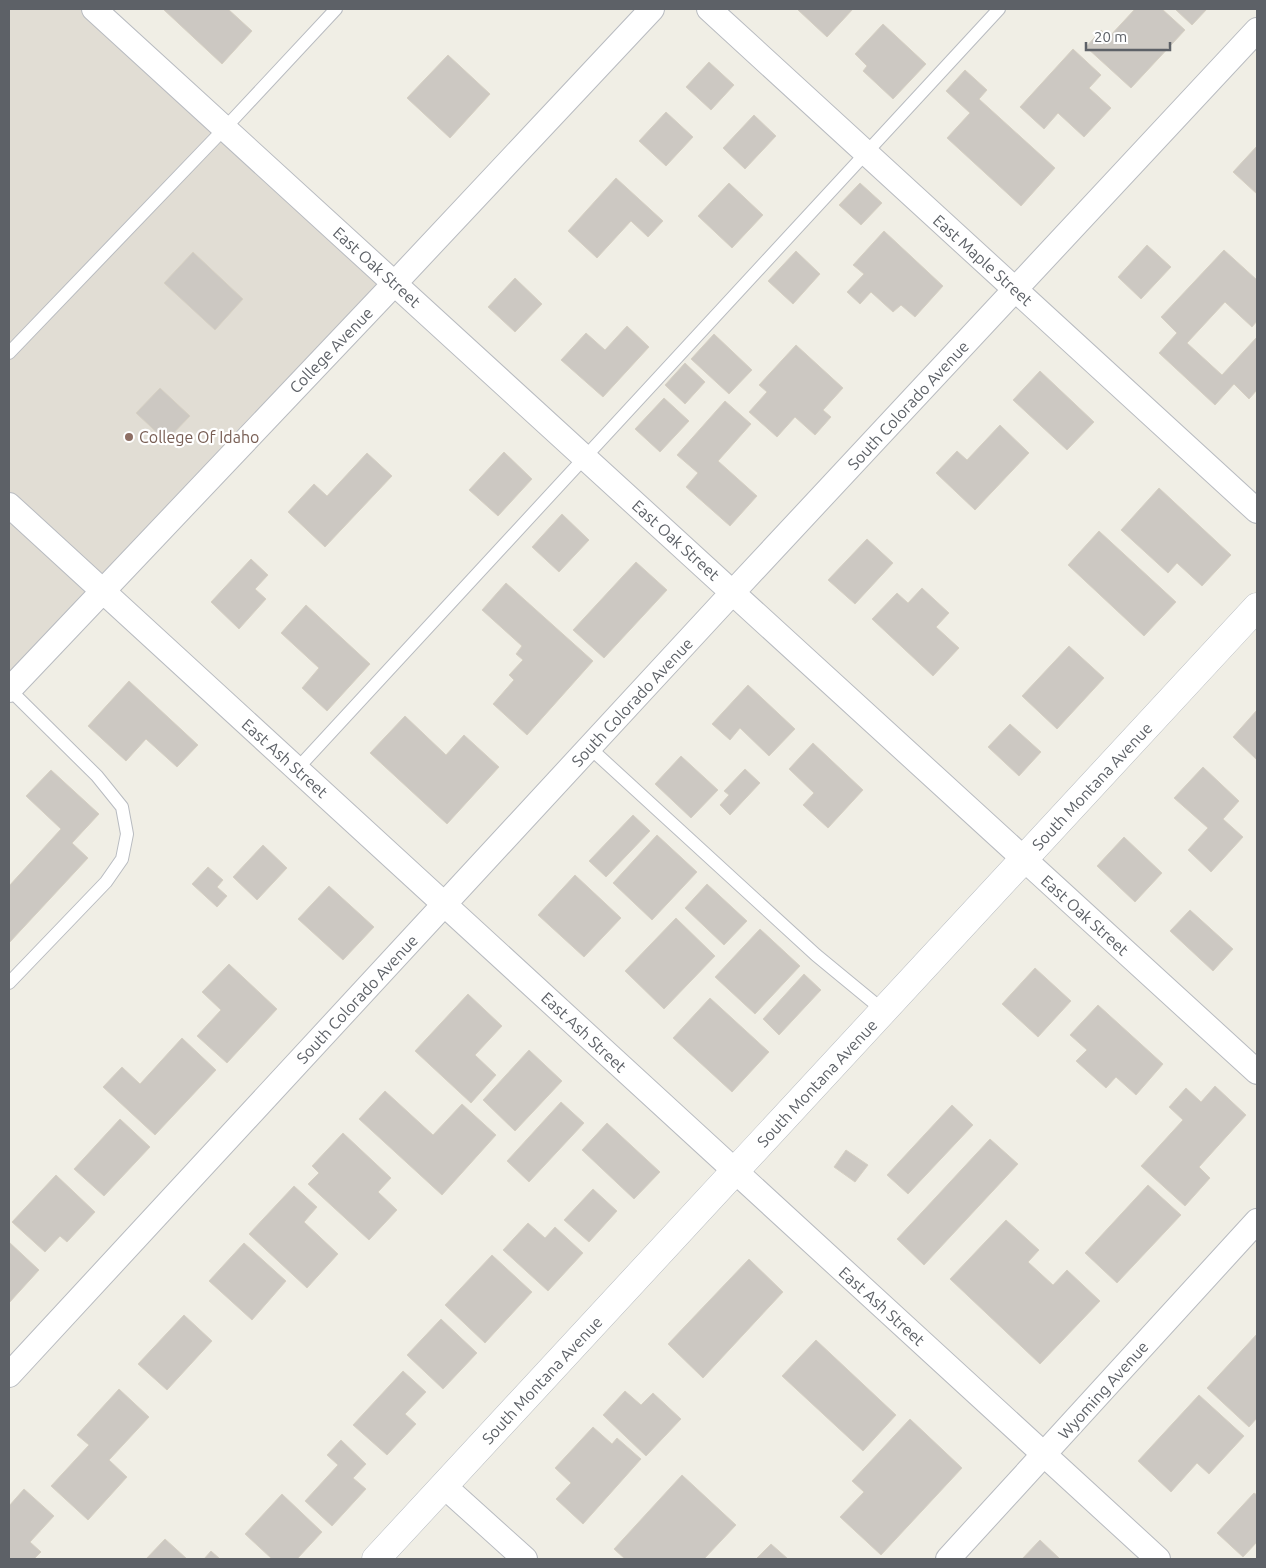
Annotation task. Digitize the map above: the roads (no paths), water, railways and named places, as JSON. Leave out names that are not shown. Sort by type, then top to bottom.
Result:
[{"type":"street","name":"East Oak Street","points":[[94,9],[1257,1072]]},
{"type":"street","name":"College Avenue","points":[[9,689],[395,283],[652,9]]},
{"type":"street","name":"East Maple Street","points":[[709,9],[1257,511]]},
{"type":"street","name":"South Colorado Avenue","points":[[9,1375],[733,592],[1257,30]]},
{"type":"street","name":"East Ash Street","points":[[9,505],[1158,1559]]},
{"type":"street","name":"South Montana Avenue","points":[[376,1559],[1257,607]]},
{"type":"street","name":"Wyoming Avenue","points":[[948,1559],[1257,1221]]},
{"type":"street","points":[[444,1486],[526,1559]]},
{"type":"lane","points":[[9,353],[336,9]]},
{"type":"lane","points":[[296,769],[586,458],[999,9]]},
{"type":"lane","points":[[9,689],[96,776],[122,806],[127,834],[122,860],[106,882],[9,983]]},
{"type":"lane","points":[[590,748],[816,955],[884,1011]]},
{"type":"place","name":"College Of Idaho","points":[[129,437]]}]
